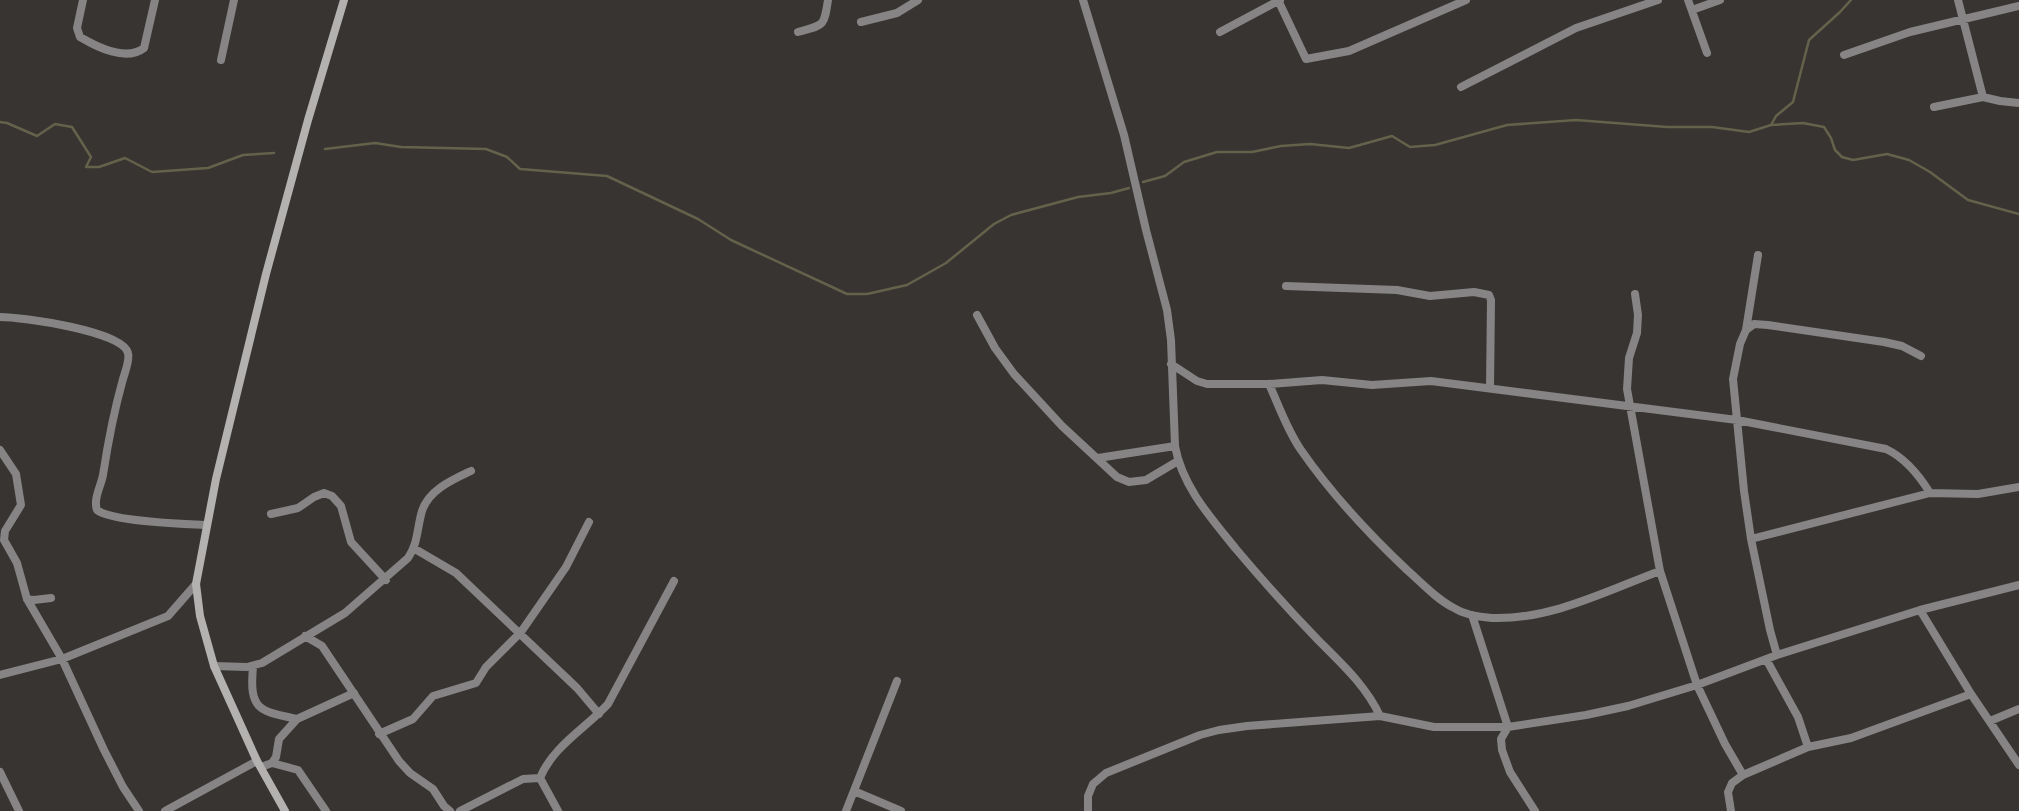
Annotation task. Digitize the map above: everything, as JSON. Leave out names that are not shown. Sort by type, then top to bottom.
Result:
[{"type":"street","points":[[84,0],[77,28],[80,37],[103,49],[123,53],[138,52],[144,48],[155,0]]},
{"type":"street","points":[[221,60],[234,0]]},
{"type":"street","points":[[285,811],[259,764],[214,666],[200,616],[196,584],[217,472],[266,274],[308,120],[344,0]]},
{"type":"street","points":[[798,32],[822,24],[825,19],[828,0]]},
{"type":"street","points":[[861,22],[897,12],[918,0]]},
{"type":"street","points":[[1082,0],[1124,135],[1167,310],[1171,340],[1175,446],[1178,461],[1200,503],[1217,526],[1271,591],[1358,680],[1372,699],[1380,716]]},
{"type":"street","points":[[1220,32],[1279,0],[1306,59],[1349,51],[1466,0]]},
{"type":"street","points":[[1461,87],[1576,28],[1658,0]]},
{"type":"street","points":[[1688,0],[1707,53]]},
{"type":"street","points":[[1692,10],[1720,0]]},
{"type":"street","points":[[1958,0],[1983,97]]},
{"type":"street","points":[[1844,55],[1910,32],[2019,6]]},
{"type":"street","points":[[1934,107],[1983,97],[2019,103]]},
{"type":"street","points":[[1758,255],[1746,330],[1740,344],[1733,379],[1744,491],[1751,539],[1770,630],[1777,655]]},
{"type":"street","points":[[1286,286],[1397,290],[1430,296],[1474,292],[1488,295],[1491,300],[1490,388]]},
{"type":"street","points":[[1635,294],[1638,315],[1637,333],[1629,358],[1627,389],[1628,405],[1660,571],[1696,685],[1725,744],[1743,775]]},
{"type":"street","points":[[977,315],[995,348],[1014,374],[1062,426],[1117,477],[1129,482],[1146,480],[1178,461]]},
{"type":"street","points":[[0,317],[51,323],[110,337],[126,347],[129,354],[113,413],[102,481],[96,500],[97,510],[107,514],[160,523],[207,524]]},
{"type":"street","points":[[1746,330],[1754,324],[1768,324],[1884,342],[1902,346],[1921,356]]},
{"type":"street","points":[[1171,364],[1197,381],[1207,384],[1269,384],[1322,380],[1372,385],[1431,381],[1737,420],[1886,449],[1897,454],[1916,473],[1930,494]]},
{"type":"street","points":[[1269,384],[1301,450],[1372,537],[1429,590],[1454,608],[1472,615],[1492,618],[1533,616],[1566,607],[1660,571]]},
{"type":"street","points":[[1098,458],[1175,446]]},
{"type":"street","points":[[0,450],[16,474],[21,505],[5,531],[4,540],[17,563],[27,599],[62,659],[104,750],[123,787],[139,811]]},
{"type":"street","points":[[214,666],[253,667],[345,613],[386,580],[415,549],[422,511],[431,496],[447,482],[470,471]]},
{"type":"street","points":[[1751,539],[1930,494],[1978,494],[2019,487]]},
{"type":"street","points":[[271,514],[298,508],[314,497],[324,493],[332,496],[341,506],[351,542],[386,580]]},
{"type":"street","points":[[379,734],[413,719],[434,696],[476,683],[486,667],[520,632],[566,568],[589,522]]},
{"type":"street","points":[[415,549],[456,573],[520,632],[577,688],[599,714]]},
{"type":"street","points":[[540,778],[545,767],[559,750],[608,704],[674,581]]},
{"type":"street","points":[[0,675],[62,659],[168,616],[196,584]]},
{"type":"street","points":[[1088,811],[1088,796],[1093,784],[1106,773],[1200,735],[1247,726],[1380,716],[1434,727],[1508,727],[1586,715],[1628,706],[1696,685],[1777,655],[1920,610],[2019,585]]},
{"type":"street","points":[[27,599],[34,600],[52,598]]},
{"type":"street","points":[[1920,610],[1971,694],[2019,765]]},
{"type":"street","points":[[1472,615],[1508,727]]},
{"type":"street","points":[[305,636],[322,646],[354,692],[379,734],[399,761],[410,773],[433,789],[444,806],[450,811]]},
{"type":"street","points":[[1766,659],[1798,717],[1808,747]]},
{"type":"street","points":[[253,667],[251,685],[259,706],[268,713],[298,719]]},
{"type":"street","points":[[846,811],[897,681]]},
{"type":"street","points":[[272,763],[278,752],[280,739],[298,719],[354,692]]},
{"type":"street","points":[[1731,811],[1728,802],[1728,792],[1732,783],[1743,775],[1808,747],[1850,738],[1971,694]]},
{"type":"street","points":[[1990,721],[2019,709]]},
{"type":"street","points":[[1508,727],[1500,739],[1506,762],[1510,772],[1535,811]]},
{"type":"street","points":[[165,811],[259,764],[272,763],[298,770],[326,811]]},
{"type":"street","points":[[0,772],[19,811]]},
{"type":"street","points":[[460,811],[523,779],[540,778]]},
{"type":"street","points":[[540,778],[558,811]]},
{"type":"street","points":[[854,791],[901,811]]},
{"type":"waterway","points":[[1771,125],[1776,116],[1793,102],[1809,40],[1851,0]]},
{"type":"waterway","points":[[1143,182],[1165,176],[1184,162],[1217,152],[1252,152],[1281,146],[1310,144],[1349,148],[1392,136],[1410,147],[1435,145],[1507,125],[1576,120],[1667,127],[1712,127],[1749,132],[1771,125],[1803,123],[1824,127],[1831,138],[1835,150],[1842,157],[1853,160],[1887,154],[1909,160],[1930,172],[1968,200],[2019,214]]},
{"type":"waterway","points":[[0,122],[7,123],[37,136],[55,124],[72,127],[91,157],[86,167],[99,167],[125,158],[152,172],[208,168],[243,155],[274,153]]},
{"type":"waterway","points":[[325,149],[375,143],[401,147],[486,149],[507,157],[520,169],[607,176],[698,219],[731,240],[847,294],[867,294],[907,285],[946,263],[994,224],[1011,215],[1078,197],[1111,193],[1129,188]]}]
